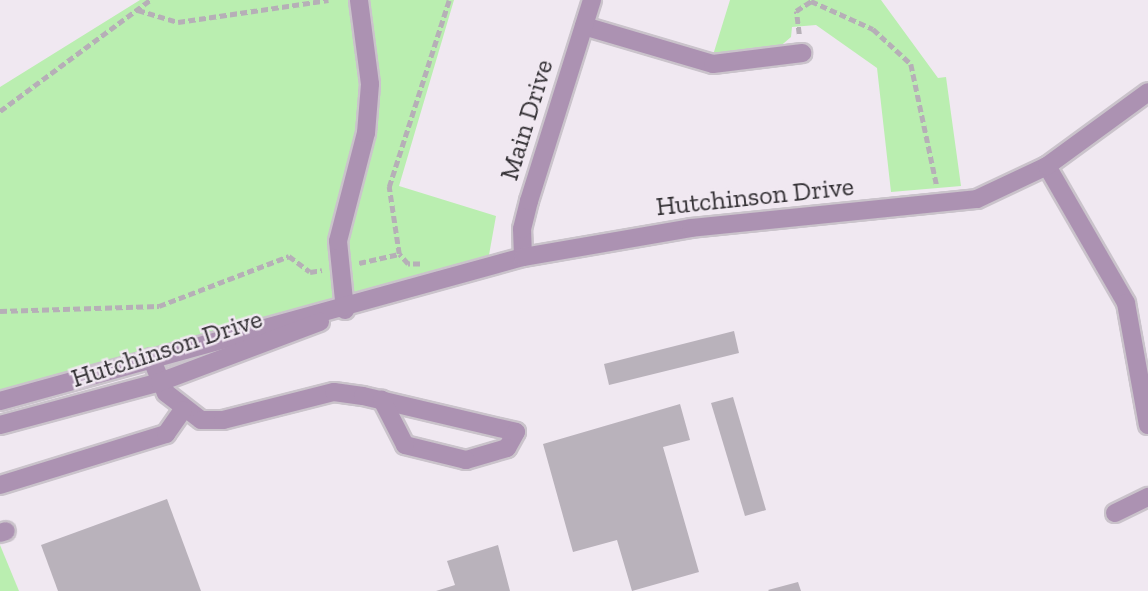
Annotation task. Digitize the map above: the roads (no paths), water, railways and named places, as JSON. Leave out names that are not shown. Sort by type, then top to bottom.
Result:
[{"type":"street","points":[[345,310],[338,242],[366,134],[370,84],[359,0]]},
{"type":"street","name":"Main Drive","points":[[523,257],[522,229],[529,201],[592,0]]},
{"type":"street","points":[[584,26],[713,64],[802,53]]},
{"type":"street","name":"Hutchinson Drive","points":[[0,401],[151,358],[345,310],[523,257],[691,228],[976,200],[1047,166],[1148,92]]},
{"type":"street","points":[[1047,166],[1126,303],[1148,425]]},
{"type":"street","name":"Hutchinson Drive","points":[[0,425],[160,382],[289,337],[345,310]]},
{"type":"street","points":[[151,358],[160,382],[183,410],[201,420],[223,420],[303,395],[334,391],[382,400],[516,432],[507,448],[484,458],[454,457],[405,445],[382,400]]},
{"type":"street","points":[[0,485],[166,434],[183,410]]},
{"type":"street","points":[[1115,513],[1148,498]]}]
